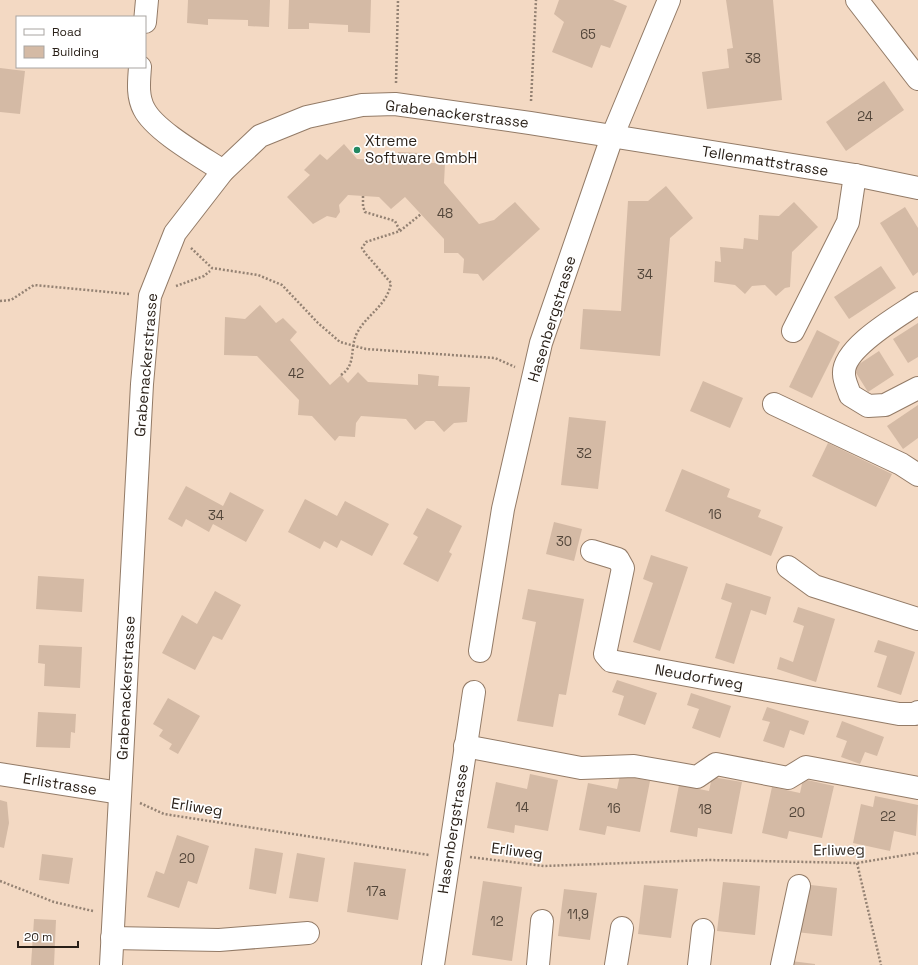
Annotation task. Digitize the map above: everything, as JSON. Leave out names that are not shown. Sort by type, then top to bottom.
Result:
[{"type":"street","points":[[146,16],[147,0]]},
{"type":"street","name":"Hasenbergstrasse","points":[[480,651],[503,509],[541,343],[612,137],[669,0]]},
{"type":"street","points":[[857,0],[918,79]]},
{"type":"street","points":[[140,68],[138,88],[144,109],[162,130],[223,171]]},
{"type":"street","name":"Grabenackerstrasse","points":[[111,965],[142,384],[150,296],[175,233],[223,171],[260,136],[307,117],[362,105],[395,104],[530,123],[612,137]]},
{"type":"street","name":"Tellenmattstrasse","points":[[612,137],[855,175],[918,188]]},
{"type":"street","points":[[793,331],[848,222],[855,175]]},
{"type":"street","points":[[918,303],[864,340],[850,357],[844,373],[850,395],[868,406],[885,405],[918,388]]},
{"type":"street","points":[[774,404],[901,464],[918,475]]},
{"type":"street","name":"Neudorfweg","points":[[592,551],[618,559],[623,568],[605,654],[611,661],[899,714],[914,714],[918,712]]},
{"type":"street","points":[[788,567],[814,586],[918,619]]},
{"type":"street","name":"Hasenbergstrasse","points":[[433,965],[448,855],[474,692]]},
{"type":"street","points":[[465,746],[581,768],[634,766],[697,777],[716,764],[788,778],[806,767],[918,788]]},
{"type":"street","name":"Erlistrasse","points":[[0,774],[120,794]]},
{"type":"street","points":[[782,965],[799,886]]},
{"type":"street","points":[[538,965],[542,921]]},
{"type":"street","points":[[616,965],[622,928]]},
{"type":"street","points":[[698,965],[703,930]]},
{"type":"street","points":[[112,938],[220,940],[308,933]]},
{"type":"path","points":[[395,104],[398,0]]},
{"type":"path","points":[[530,123],[536,0]]},
{"type":"path","points":[[363,196],[362,206],[365,212],[395,221],[400,231]]},
{"type":"path","points":[[341,375],[350,366],[357,333],[380,307],[390,292],[391,283],[365,254],[362,248],[366,242],[400,231],[421,214]]},
{"type":"path","points":[[175,233],[212,268],[258,275],[282,285],[318,323],[340,342],[366,349],[495,358],[534,375]]},
{"type":"path","points":[[0,301],[11,300],[34,285],[150,296],[204,276],[210,271]]},
{"type":"path","name":"Erliweg","points":[[120,794],[164,814],[431,855],[448,855],[544,866],[709,860],[857,863],[918,853]]},
{"type":"path","points":[[857,863],[881,965]]},
{"type":"path","points":[[0,882],[54,902],[113,915]]},
{"type":"building","points":[[188,0],[270,0],[269,27],[248,26],[248,20],[208,19],[208,25],[187,23]]},
{"type":"building","points":[[289,0],[371,0],[370,33],[348,32],[348,25],[309,23],[309,29],[288,29]]},
{"type":"building","points":[[559,0],[613,0],[627,6],[610,48],[601,45],[592,68],[552,52],[564,22],[554,14]]},
{"type":"building","points":[[726,0],[773,0],[782,100],[707,109],[702,72],[729,68],[727,49],[733,48]]},
{"type":"building","points":[[0,68],[25,71],[20,114],[0,112]]},
{"type":"building","points":[[884,81],[904,110],[846,151],[826,122]]},
{"type":"building","points":[[344,144],[357,159],[398,161],[398,152],[421,153],[419,163],[445,163],[444,183],[479,224],[494,220],[515,202],[540,229],[483,281],[478,274],[463,273],[464,259],[458,253],[444,253],[444,239],[405,197],[391,209],[379,197],[348,195],[339,205],[340,212],[336,218],[327,216],[313,224],[287,197],[310,175],[304,170],[320,154],[327,160]]},
{"type":"building","points":[[666,186],[693,218],[670,238],[660,356],[580,349],[583,309],[621,311],[628,201],[648,201]]},
{"type":"building","points":[[794,202],[818,227],[792,252],[790,287],[785,288],[776,296],[765,285],[752,286],[745,294],[735,285],[714,282],[715,261],[721,262],[720,247],[743,249],[744,238],[758,240],[759,215],[779,216]]},
{"type":"building","points":[[905,207],[918,228],[918,272],[913,276],[880,223]]},
{"type":"building","points":[[881,266],[896,288],[849,319],[834,297]]},
{"type":"building","points":[[260,305],[276,323],[283,318],[297,332],[290,340],[330,385],[341,375],[348,383],[358,372],[368,382],[418,385],[418,374],[439,376],[438,386],[470,387],[467,422],[454,423],[444,432],[434,421],[426,421],[415,430],[406,419],[361,416],[356,423],[355,437],[339,436],[335,441],[312,416],[298,415],[299,400],[257,356],[224,355],[225,317],[245,319]]},
{"type":"building","points":[[918,323],[918,357],[908,363],[893,339]]},
{"type":"building","points":[[817,330],[840,342],[812,398],[789,387]]},
{"type":"building","points":[[879,351],[894,375],[868,392],[853,368]]},
{"type":"building","points":[[703,381],[743,398],[730,428],[690,411]]},
{"type":"building","points":[[918,405],[918,438],[903,449],[887,426]]},
{"type":"building","points":[[569,417],[606,421],[598,489],[561,485]]},
{"type":"building","points":[[828,443],[892,474],[876,507],[812,476]]},
{"type":"building","points":[[682,469],[730,489],[727,497],[761,510],[758,517],[783,527],[771,556],[665,511]]},
{"type":"building","points":[[186,486],[223,506],[230,492],[264,510],[246,542],[213,524],[209,532],[186,519],[182,527],[168,519]]},
{"type":"building","points":[[305,499],[337,516],[345,501],[389,524],[372,556],[341,540],[337,548],[324,541],[320,549],[288,532]]},
{"type":"building","points":[[427,508],[462,526],[449,552],[452,554],[438,582],[403,564],[418,537],[413,534]]},
{"type":"building","points":[[554,522],[582,529],[574,561],[546,554]]},
{"type":"building","points":[[651,555],[688,567],[660,651],[633,642],[653,583],[643,579]]},
{"type":"building","points":[[38,576],[84,579],[82,612],[36,609]]},
{"type":"building","points":[[726,583],[771,597],[766,615],[751,610],[734,664],[715,658],[732,603],[721,599]]},
{"type":"building","points":[[528,589],[584,599],[566,695],[559,694],[553,727],[517,721],[536,622],[522,619]]},
{"type":"building","points":[[215,591],[241,605],[222,640],[213,636],[195,670],[162,653],[182,615],[197,624]]},
{"type":"building","points":[[798,607],[835,619],[816,682],[777,669],[780,657],[793,662],[804,626],[793,622]]},
{"type":"building","points":[[878,640],[915,652],[901,695],[877,687],[887,656],[874,652]]},
{"type":"building","points":[[39,645],[82,647],[80,688],[44,686],[45,664],[38,663]]},
{"type":"building","points":[[617,680],[657,693],[645,725],[618,715],[624,696],[612,692]]},
{"type":"building","points":[[691,693],[731,706],[720,738],[692,728],[699,709],[687,705]]},
{"type":"building","points":[[168,698],[200,716],[178,754],[169,749],[172,744],[159,736],[163,730],[153,724]]},
{"type":"building","points":[[767,707],[809,721],[804,735],[790,730],[784,748],[763,741],[770,722],[762,720]]},
{"type":"building","points":[[38,712],[76,714],[75,733],[71,732],[70,748],[36,747]]},
{"type":"building","points":[[842,721],[884,737],[877,756],[865,752],[860,764],[841,757],[847,741],[836,737]]},
{"type":"building","points":[[530,774],[558,780],[548,831],[515,825],[514,833],[487,828],[496,782],[527,789]]},
{"type":"building","points":[[620,775],[650,781],[640,832],[607,826],[605,835],[579,830],[588,783],[617,789]]},
{"type":"building","points":[[712,777],[742,782],[732,834],[698,828],[697,837],[670,832],[679,785],[709,791]]},
{"type":"building","points":[[803,779],[834,786],[822,838],[789,831],[787,839],[762,833],[772,787],[800,793]]},
{"type":"building","points":[[875,796],[918,805],[916,836],[894,831],[890,851],[853,843],[861,804],[873,807]]},
{"type":"building","points":[[0,800],[7,802],[9,823],[4,848],[0,847]]},
{"type":"building","points":[[177,835],[209,846],[197,884],[188,881],[179,908],[147,897],[156,871],[164,874]]},
{"type":"building","points":[[255,848],[283,853],[276,894],[249,889]]},
{"type":"building","points":[[297,853],[325,858],[318,902],[289,898]]},
{"type":"building","points":[[42,854],[73,858],[69,884],[39,880]]},
{"type":"building","points":[[354,862],[406,869],[398,920],[347,912]]},
{"type":"building","points":[[483,881],[522,887],[512,961],[472,955]]},
{"type":"building","points":[[723,882],[760,886],[755,935],[717,931]]},
{"type":"building","points":[[802,884],[837,888],[832,936],[796,932]]},
{"type":"building","points":[[644,885],[678,889],[671,938],[638,934]]},
{"type":"building","points":[[564,889],[597,893],[590,940],[558,936]]},
{"type":"building","points":[[34,919],[56,920],[54,965],[31,965]]},
{"type":"building","points":[[791,961],[815,964],[815,965],[791,965]]},
{"type":"place","name":"Xtreme Software GmbH","points":[[357,150]]}]
